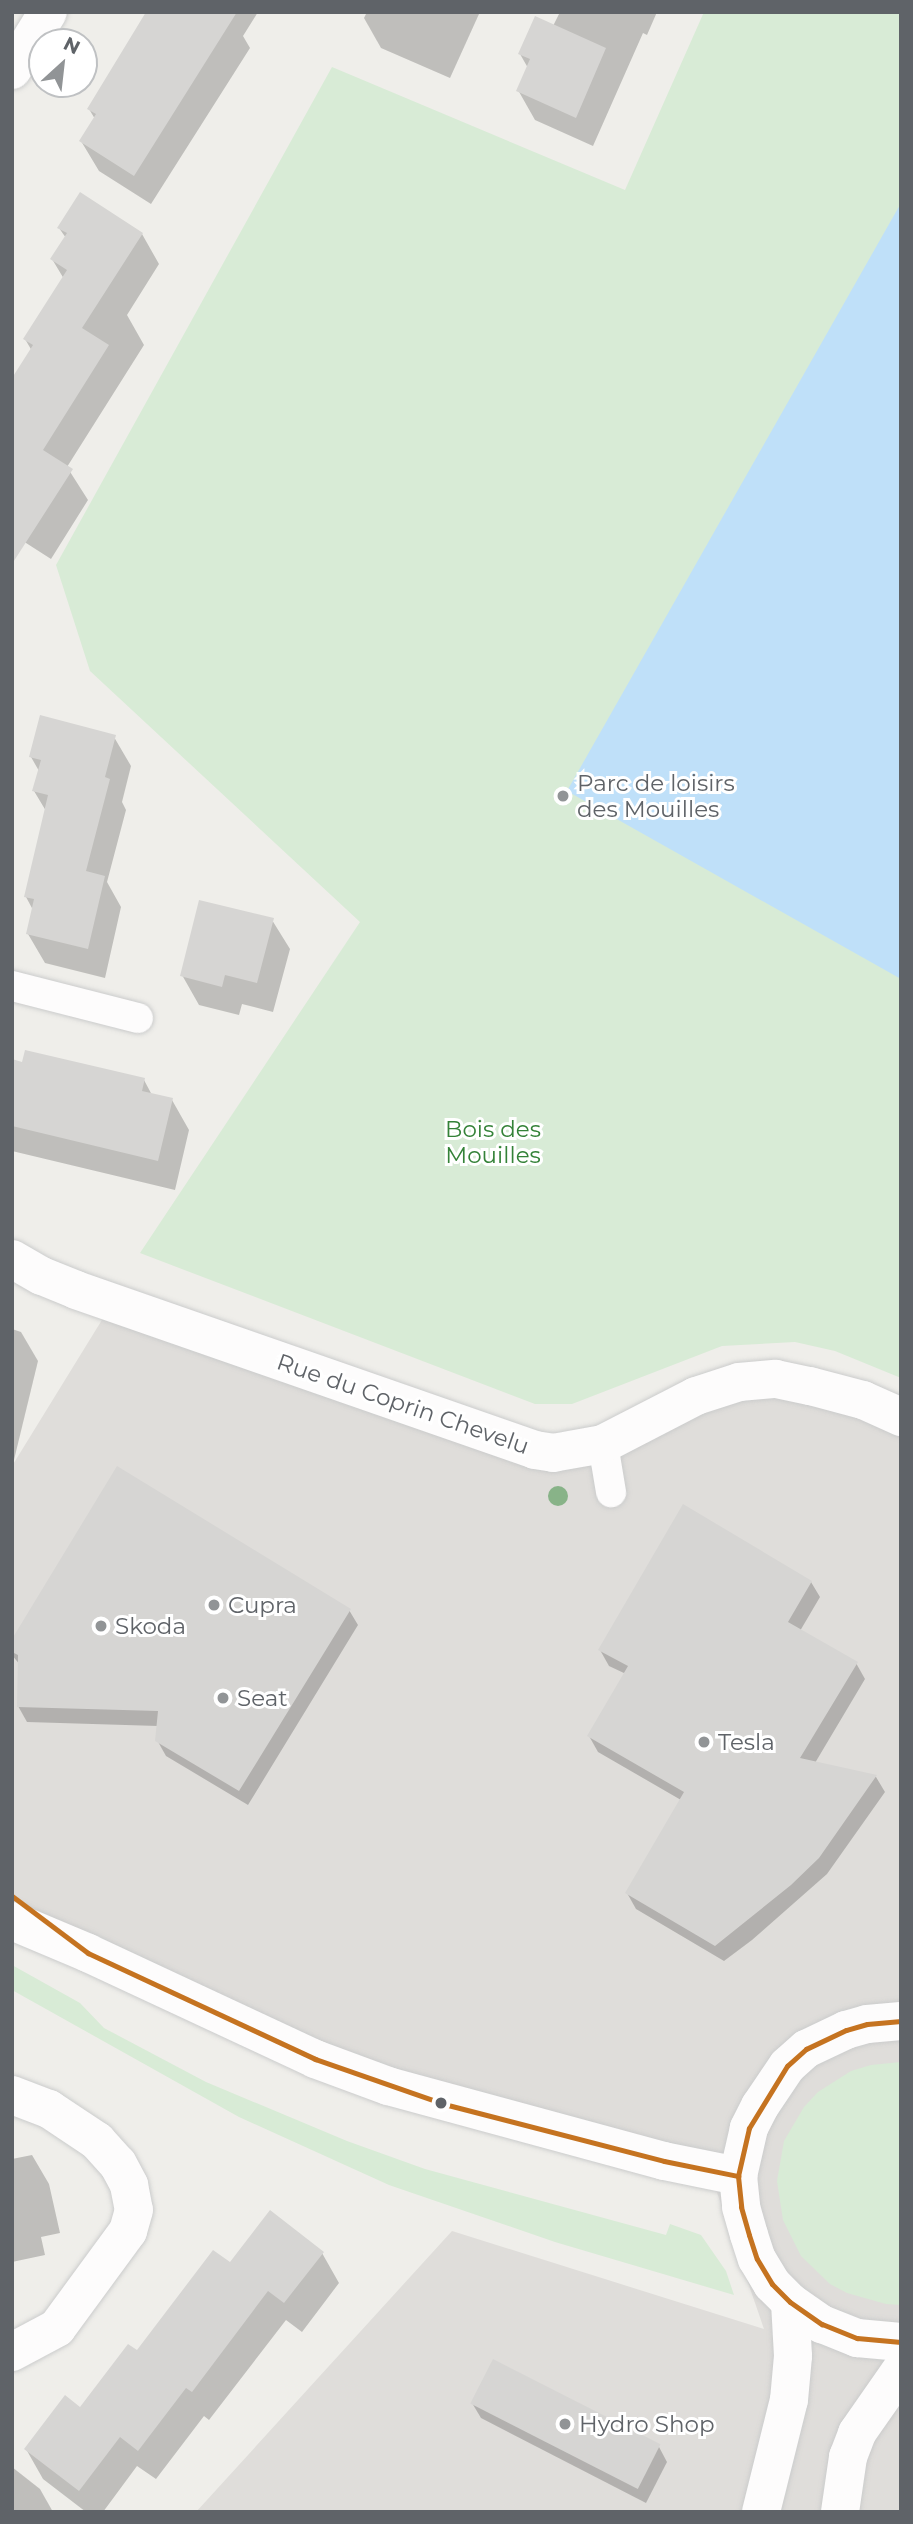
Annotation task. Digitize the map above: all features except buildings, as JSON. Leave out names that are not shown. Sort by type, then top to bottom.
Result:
[{"type":"street","points":[[12,70],[48,12]]},
{"type":"street","name":"Rue du Coprin Chevelu","points":[[12,1259],[42,1276],[103,1299],[519,1447],[553,1453],[603,1444],[695,1396],[738,1382],[776,1379],[863,1400],[901,1417]]},
{"type":"street","points":[[12,1896],[88,1953]]},
{"type":"street","points":[[12,1922],[88,1953],[304,2054],[388,2086],[664,2161],[738,2176]]},
{"type":"street","points":[[901,2021],[846,2029],[806,2049],[788,2066],[760,2106],[749,2128],[738,2176],[741,2207],[757,2259],[772,2284],[790,2302],[822,2324],[858,2338],[901,2342]]},
{"type":"street","points":[[12,2095],[49,2109],[97,2141],[117,2164],[129,2185],[134,2210],[128,2231],[57,2328],[12,2352]]},
{"type":"street","points":[[761,2512],[789,2400],[793,2356],[790,2302]]},
{"type":"street","points":[[841,2512],[848,2457],[857,2433],[901,2370]]},
{"type":"lane","points":[[12,986],[138,1017]]},
{"type":"lane","points":[[603,1444],[611,1492]]},
{"type":"shaded area","points":[[113,1302],[535,1450],[739,1382],[901,1417],[901,2512],[196,2512],[452,2231],[764,2329],[710,2172],[432,2098],[12,1918],[12,1466]]},
{"type":"green space","name":"Bois des Mouilles","points":[[704,12],[901,12],[901,1378],[835,1351],[795,1342],[722,1346],[572,1404],[535,1404],[140,1253],[360,922],[90,671],[56,565],[332,67],[625,190]]},
{"type":"green space","points":[[12,1965],[80,2003],[104,2028],[206,2082],[347,2141],[425,2169],[666,2235],[670,2224],[701,2235],[726,2271],[734,2295],[555,2242],[389,2185],[239,2117],[12,1990]]},
{"type":"green space","points":[[901,2062],[901,2305],[886,2304],[847,2293],[830,2284],[801,2256],[783,2220],[777,2181],[784,2141],[804,2107],[818,2092],[851,2071],[871,2065]]},
{"type":"water","points":[[901,203],[901,979],[567,791]]},
{"type":"transit line","points":[[12,1896],[88,1953],[315,2059],[444,2104],[664,2161],[738,2176]]},
{"type":"transit line","points":[[901,2021],[867,2024],[846,2030],[806,2049],[787,2066],[749,2128],[738,2176],[741,2207],[749,2235],[757,2259],[772,2284],[790,2302],[822,2324],[857,2338],[901,2342]]},
{"type":"place","name":"Parc de loisirs des Mouilles","points":[[563,796]]},
{"type":"place","name":"Cupra","points":[[214,1605]]},
{"type":"place","name":"Skoda","points":[[101,1626]]},
{"type":"place","name":"Seat","points":[[223,1698]]},
{"type":"place","name":"Tesla","points":[[704,1742]]},
{"type":"place","name":"Hydro Shop","points":[[565,2424]]}]
